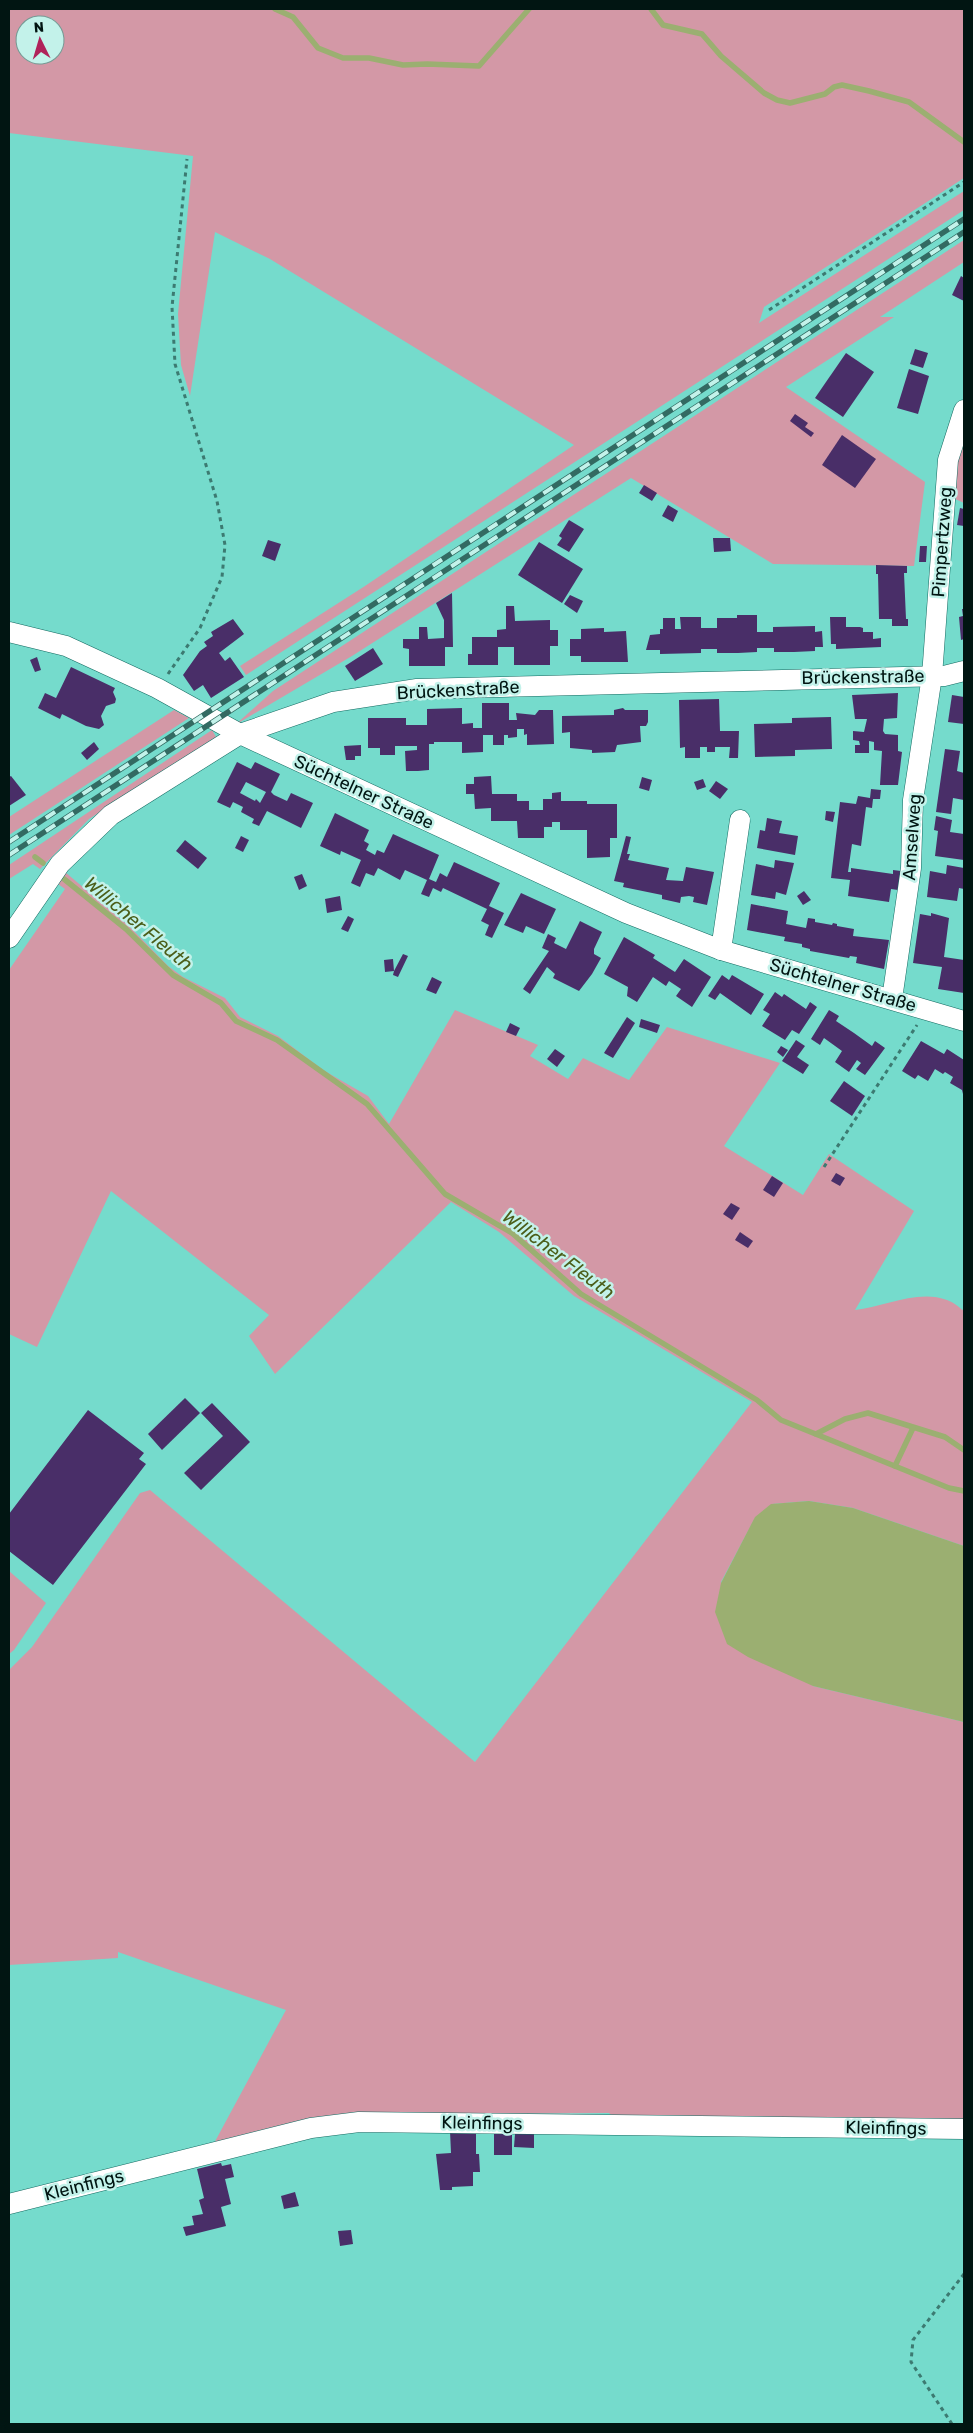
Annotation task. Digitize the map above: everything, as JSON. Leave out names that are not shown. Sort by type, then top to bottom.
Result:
[{"type":"street","name":"Pimpertzweg","points":[[932,676],[948,460],[964,410]]},
{"type":"street","name":"Süchtelner Straße","points":[[9,632],[66,646],[157,688],[240,734],[626,913],[722,950],[964,1021]]},
{"type":"street","name":"Brückenstraße","points":[[9,938],[60,864],[111,815],[240,734],[333,702],[417,689],[932,676],[964,672]]},
{"type":"street","name":"Amselweg","points":[[892,999],[911,868],[913,800],[932,676]]},
{"type":"street","points":[[722,950],[740,820]]},
{"type":"street","name":"Kleinfings","points":[[9,2204],[311,2128],[359,2122],[964,2129]]},
{"type":"path","points":[[157,688],[200,628],[222,578],[225,545],[217,501],[174,364],[172,307],[187,159]]},
{"type":"path","points":[[769,310],[964,182]]},
{"type":"path","points":[[824,1167],[927,1009]]},
{"type":"path","points":[[952,2424],[911,2362],[913,2340],[964,2274]]},
{"type":"shaded area","points":[[9,9],[964,9],[964,178],[764,307],[759,323],[964,191],[964,210],[246,675],[240,666],[365,586],[574,445],[270,259],[215,232],[190,396],[181,365],[178,314],[193,156],[9,133]]},
{"type":"shaded area","points":[[964,240],[964,262],[880,317],[894,317],[786,387],[925,482],[914,566],[773,564],[631,478],[352,656],[235,725],[273,691]]},
{"type":"shaded area","points":[[964,432],[964,503],[953,498],[955,460]]},
{"type":"shaded area","points":[[174,710],[189,718],[9,835],[9,817]]},
{"type":"shaded area","points":[[212,730],[216,737],[89,819],[40,869],[33,864],[9,879],[9,865]]},
{"type":"shaded area","points":[[65,872],[129,926],[168,966],[183,977],[225,998],[240,1017],[278,1036],[323,1070],[368,1096],[389,1124],[455,1010],[538,1045],[530,1056],[568,1079],[583,1058],[629,1080],[667,1027],[780,1063],[724,1146],[803,1195],[829,1154],[914,1211],[855,1310],[924,1296],[947,1300],[964,1311],[964,1546],[853,1508],[809,1501],[772,1504],[755,1518],[721,1582],[813,1686],[964,1722],[964,2123],[612,2116],[609,2113],[355,2115],[212,2147],[286,2010],[118,1952],[118,1958],[9,1965],[9,1670],[32,1647],[140,1493],[150,1490],[475,1762],[752,1402],[574,1296],[499,1232],[451,1202],[275,1374],[249,1336],[269,1315],[111,1191],[37,1347],[9,1334],[9,970],[65,889],[58,884]]},
{"type":"shaded area","points":[[809,1501],[853,1508],[964,1546],[964,1722],[813,1686],[748,1657],[727,1644],[715,1612],[721,1583],[755,1517],[771,1504]]},
{"type":"shaded area","points":[[9,1571],[46,1603],[14,1650],[9,1654]]},
{"type":"building","points":[[961,276],[964,278],[964,301],[952,295]]},
{"type":"building","points":[[915,349],[928,353],[923,368],[910,364]]},
{"type":"building","points":[[846,353],[874,372],[843,417],[815,398]]},
{"type":"building","points":[[909,369],[929,376],[918,414],[897,408]]},
{"type":"building","points":[[795,414],[808,423],[805,427],[814,433],[811,437],[790,421]]},
{"type":"building","points":[[842,435],[876,459],[855,488],[822,465]]},
{"type":"building","points":[[644,485],[657,493],[652,501],[639,493]]},
{"type":"building","points":[[668,505],[678,511],[673,522],[662,516]]},
{"type":"building","points":[[960,508],[964,509],[964,526],[957,525]]},
{"type":"building","points":[[569,520],[584,529],[569,552],[557,545],[562,538],[559,536]]},
{"type":"building","points":[[713,538],[730,538],[731,551],[714,552]]},
{"type":"building","points":[[268,540],[281,544],[275,561],[262,556]]},
{"type":"building","points":[[539,542],[583,569],[562,603],[518,575]]},
{"type":"building","points":[[920,546],[927,546],[926,562],[919,562]]},
{"type":"building","points":[[876,565],[907,566],[907,573],[904,573],[908,626],[892,626],[892,619],[879,619]]},
{"type":"building","points":[[452,593],[453,647],[445,647],[445,666],[409,666],[409,649],[403,648],[403,639],[419,639],[419,627],[427,627],[428,639],[444,638],[444,620],[436,603]]},
{"type":"building","points":[[570,595],[583,601],[577,613],[564,604]]},
{"type":"building","points":[[506,606],[514,606],[515,621],[550,620],[550,630],[558,630],[558,646],[550,646],[550,665],[514,665],[514,647],[498,647],[498,665],[468,665],[468,654],[472,654],[472,637],[497,637],[497,630],[506,629]]},
{"type":"building","points":[[962,609],[964,609],[964,639],[961,640],[959,617],[963,616]]},
{"type":"building","points":[[737,615],[757,615],[757,632],[773,632],[773,627],[815,626],[815,632],[822,631],[823,647],[815,647],[815,651],[794,652],[774,652],[774,648],[757,648],[757,652],[738,653],[717,653],[717,649],[701,649],[701,653],[660,654],[660,650],[646,650],[650,635],[660,634],[660,629],[663,629],[663,618],[675,618],[675,629],[681,629],[680,617],[701,617],[701,628],[717,628],[717,618],[737,618]]},
{"type":"building","points":[[830,617],[846,617],[846,627],[860,627],[863,628],[863,632],[873,632],[873,639],[881,638],[881,647],[836,649],[836,644],[831,644]]},
{"type":"building","points":[[233,619],[244,634],[219,653],[225,661],[230,657],[244,677],[211,698],[203,685],[194,691],[183,675],[200,651],[207,646],[204,642],[213,636],[211,632]]},
{"type":"building","points":[[604,628],[604,632],[626,631],[628,662],[581,662],[581,656],[570,656],[570,639],[581,639],[581,629]]},
{"type":"building","points":[[373,648],[383,664],[355,681],[345,666]]},
{"type":"building","points":[[37,657],[41,670],[35,672],[30,660]]},
{"type":"building","points":[[71,667],[115,688],[113,692],[116,699],[115,703],[106,706],[101,716],[104,725],[99,729],[86,726],[62,714],[60,719],[38,708],[45,693],[56,698]]},
{"type":"building","points":[[898,693],[897,718],[884,719],[883,731],[885,734],[898,735],[898,751],[902,752],[898,785],[880,785],[882,751],[874,750],[874,742],[869,741],[869,753],[855,753],[855,745],[860,745],[859,741],[853,740],[853,731],[864,732],[867,719],[855,719],[852,695]]},
{"type":"building","points":[[952,695],[964,697],[964,724],[948,722]]},
{"type":"building","points":[[719,699],[720,731],[739,731],[738,758],[729,758],[730,747],[715,747],[715,752],[707,752],[707,747],[700,747],[700,758],[685,758],[685,747],[680,748],[679,700]]},
{"type":"building","points":[[482,703],[509,703],[509,720],[517,720],[516,713],[535,715],[539,710],[553,710],[554,744],[527,745],[527,734],[524,735],[524,729],[517,729],[517,737],[508,738],[508,735],[504,735],[504,745],[493,745],[493,735],[483,735],[483,752],[462,753],[462,742],[434,742],[434,744],[429,744],[429,770],[418,771],[406,771],[405,751],[417,750],[417,746],[395,746],[395,755],[380,755],[380,748],[368,748],[368,718],[406,718],[406,725],[427,725],[427,709],[462,708],[462,724],[473,723],[473,728],[482,728]]},
{"type":"building","points":[[623,708],[625,710],[648,710],[646,726],[640,726],[641,742],[617,745],[615,752],[592,753],[592,750],[570,748],[570,732],[562,733],[562,716],[614,715],[614,710]]},
{"type":"building","points":[[831,717],[832,749],[795,750],[795,756],[755,757],[754,724],[792,723],[792,718]]},
{"type":"building","points":[[94,742],[99,749],[87,760],[81,753]]},
{"type":"building","points":[[361,745],[361,756],[355,756],[355,760],[346,760],[344,746]]},
{"type":"building","points":[[945,749],[960,751],[957,771],[964,773],[964,800],[953,798],[951,814],[936,812]]},
{"type":"building","points":[[237,762],[251,769],[255,762],[280,774],[271,792],[274,795],[287,801],[291,793],[313,803],[301,828],[267,811],[259,826],[252,823],[254,819],[241,812],[243,807],[233,802],[230,808],[217,802]],"holes":[[[246,782],[266,792],[260,803],[256,799],[255,801],[240,793]]]},
{"type":"building","points":[[11,776],[26,795],[9,806],[9,777]]},
{"type":"building","points":[[491,776],[492,794],[517,794],[517,801],[529,801],[529,810],[543,810],[543,799],[552,799],[552,793],[561,792],[561,801],[587,801],[587,804],[617,804],[617,838],[610,838],[610,857],[587,858],[587,830],[560,830],[560,822],[552,822],[552,827],[544,827],[544,838],[518,838],[517,821],[491,821],[491,808],[475,809],[474,794],[466,794],[466,784],[474,784],[474,777]]},
{"type":"building","points":[[642,777],[652,780],[649,791],[639,788]]},
{"type":"building","points":[[703,779],[706,787],[697,790],[694,782]]},
{"type":"building","points":[[716,781],[728,789],[720,799],[709,791]]},
{"type":"building","points":[[871,789],[881,790],[880,799],[873,799],[872,808],[866,807],[861,846],[852,844],[848,872],[851,872],[851,868],[893,874],[893,870],[901,871],[898,890],[891,889],[889,902],[848,896],[850,880],[831,878],[840,802],[856,804],[858,796],[870,798]]},
{"type":"building","points":[[826,811],[835,812],[833,822],[825,820]]},
{"type":"building","points":[[335,813],[369,830],[364,841],[369,844],[366,850],[375,855],[377,850],[384,853],[393,834],[439,855],[429,879],[436,882],[440,873],[447,877],[454,862],[500,883],[489,906],[504,913],[492,938],[485,935],[489,925],[481,921],[487,909],[443,888],[441,892],[433,888],[429,897],[421,894],[427,880],[405,870],[400,880],[378,868],[374,876],[366,873],[360,887],[351,883],[361,860],[341,851],[340,855],[320,846]]},
{"type":"building","points":[[936,816],[952,820],[950,832],[964,834],[964,860],[935,856],[938,831],[934,830]]},
{"type":"building","points":[[767,818],[782,821],[779,833],[798,836],[795,855],[757,848],[760,830],[765,831]]},
{"type":"building","points":[[241,836],[249,840],[243,852],[235,848]]},
{"type":"building","points":[[626,836],[631,837],[627,854],[630,854],[628,860],[669,868],[666,880],[683,881],[686,867],[714,872],[707,905],[693,902],[694,897],[689,896],[681,897],[680,903],[662,899],[662,895],[623,887],[624,883],[614,881]]},
{"type":"building","points":[[185,840],[207,858],[198,869],[176,851]]},
{"type":"building","points":[[775,860],[794,863],[786,895],[776,892],[775,899],[751,895],[756,864],[774,868]]},
{"type":"building","points":[[947,865],[964,868],[964,889],[959,888],[957,901],[927,897],[930,871],[946,874]]},
{"type":"building","points":[[302,874],[307,886],[299,890],[294,877]]},
{"type":"building","points":[[804,891],[811,900],[803,905],[797,896]]},
{"type":"building","points":[[521,893],[556,909],[544,934],[526,926],[523,933],[504,925]]},
{"type":"building","points":[[340,896],[342,910],[327,913],[325,899]]},
{"type":"building","points":[[751,904],[788,911],[786,924],[806,928],[808,918],[815,919],[815,922],[832,925],[833,923],[837,924],[837,926],[854,929],[853,936],[889,940],[884,969],[856,963],[857,957],[850,956],[849,958],[810,951],[810,949],[802,947],[802,944],[784,941],[785,937],[747,930]]},
{"type":"building","points":[[931,913],[949,918],[944,957],[964,960],[964,993],[938,989],[942,967],[913,963],[920,914],[931,916]]},
{"type":"building","points":[[348,916],[354,919],[348,932],[341,929]]},
{"type":"building","points":[[580,921],[602,932],[594,949],[594,954],[601,958],[579,991],[553,978],[555,974],[547,967],[530,994],[523,989],[549,951],[542,948],[548,934],[556,938],[554,943],[566,949]]},
{"type":"building","points":[[624,937],[655,955],[653,958],[675,972],[684,959],[711,977],[692,1007],[676,996],[681,989],[669,981],[666,986],[653,977],[637,1002],[627,996],[628,987],[604,974]]},
{"type":"building","points":[[403,954],[408,956],[398,977],[393,975]]},
{"type":"building","points":[[393,959],[394,971],[385,972],[384,960]]},
{"type":"building","points":[[722,975],[729,980],[732,975],[764,994],[751,1015],[720,993],[715,1000],[708,996]]},
{"type":"building","points":[[432,977],[442,982],[436,994],[426,990]]},
{"type":"building","points":[[775,992],[782,997],[784,994],[806,1009],[810,1002],[817,1007],[799,1034],[792,1030],[785,1040],[762,1026],[770,1014],[763,1010]]},
{"type":"building","points":[[829,1010],[839,1016],[836,1021],[872,1046],[875,1041],[885,1048],[865,1075],[856,1069],[861,1063],[857,1060],[849,1072],[835,1062],[842,1051],[824,1038],[820,1045],[811,1039]]},
{"type":"building","points":[[627,1017],[635,1023],[613,1058],[604,1053]]},
{"type":"building","points":[[641,1019],[660,1025],[657,1033],[639,1027]]},
{"type":"building","points":[[510,1023],[520,1028],[516,1036],[506,1032]]},
{"type":"building","points":[[796,1040],[805,1046],[797,1057],[809,1065],[803,1074],[782,1061]]},
{"type":"building","points":[[921,1041],[944,1054],[947,1049],[964,1060],[964,1098],[962,1090],[950,1083],[953,1077],[945,1072],[943,1074],[935,1069],[928,1081],[918,1075],[915,1079],[902,1071]]},
{"type":"building","points":[[781,1046],[788,1050],[783,1057],[777,1052]]},
{"type":"building","points":[[555,1049],[565,1056],[557,1067],[547,1059]]},
{"type":"building","points":[[844,1081],[865,1096],[852,1116],[830,1101]]},
{"type":"building","points":[[836,1173],[845,1178],[840,1186],[831,1181]]},
{"type":"building","points":[[772,1176],[783,1183],[774,1197],[763,1190]]},
{"type":"building","points":[[731,1203],[740,1208],[732,1220],[723,1214]]},
{"type":"building","points":[[740,1232],[753,1241],[748,1248],[735,1240]]},
{"type":"building","points":[[185,1398],[200,1413],[162,1450],[148,1434]]},
{"type":"building","points":[[212,1403],[250,1442],[201,1490],[184,1473],[223,1436],[201,1413]]},
{"type":"building","points":[[88,1410],[144,1453],[139,1459],[146,1464],[53,1585],[9,1551],[9,1514]]},
{"type":"building","points":[[450,2131],[476,2131],[476,2154],[479,2154],[480,2172],[473,2172],[473,2186],[452,2187],[452,2190],[440,2190],[436,2154],[451,2153]]},
{"type":"building","points":[[494,2134],[512,2134],[512,2155],[494,2155]]},
{"type":"building","points":[[515,2134],[534,2134],[534,2148],[514,2147]]},
{"type":"building","points":[[221,2163],[222,2166],[231,2164],[234,2177],[225,2179],[231,2204],[221,2207],[226,2226],[186,2236],[183,2227],[194,2225],[192,2216],[203,2214],[199,2200],[204,2198],[197,2169]]},
{"type":"building","points":[[295,2192],[299,2206],[284,2209],[281,2196]]},
{"type":"building","points":[[351,2230],[353,2244],[340,2246],[338,2231]]},
{"type":"waterway","points":[[275,9],[293,17],[318,48],[343,58],[369,58],[403,65],[479,66],[529,9]]},
{"type":"waterway","points":[[651,9],[663,25],[702,34],[721,56],[764,93],[777,100],[790,103],[825,94],[834,87],[842,85],[869,91],[909,102],[964,142]]},
{"type":"waterway","name":"Willicher Fleuth","points":[[35,857],[43,863]]},
{"type":"waterway","name":"Willicher Fleuth","points":[[64,879],[126,929],[173,975],[221,1003],[236,1021],[277,1040],[367,1104],[445,1194],[512,1233],[581,1294],[757,1400],[781,1420],[949,1488],[964,1491]]},
{"type":"waterway","points":[[816,1434],[845,1419],[868,1413],[945,1437],[964,1450]]},
{"type":"waterway","points":[[895,1466],[913,1428]]},
{"type":"railway","points":[[9,842],[964,219]]},
{"type":"railway","points":[[9,855],[964,232]]}]
